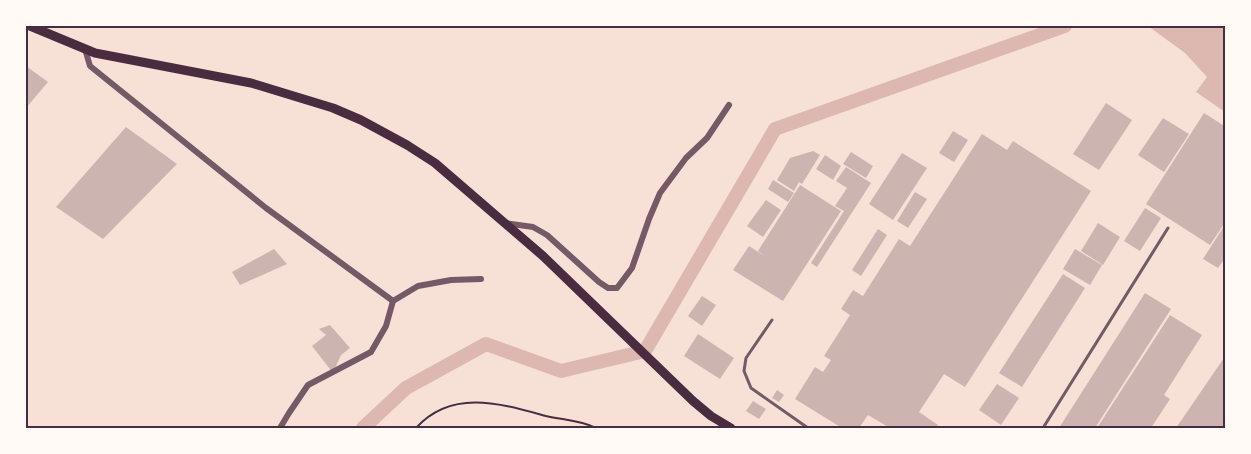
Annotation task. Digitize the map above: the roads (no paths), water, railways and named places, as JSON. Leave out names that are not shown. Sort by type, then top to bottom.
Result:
[{"type":"main road","points":[[30,26],[95,54],[251,83],[342,112],[383,131],[435,163],[504,222],[575,286],[693,401],[730,429]]},
{"type":"street","points":[[85,49],[90,66],[266,208],[393,302]]},
{"type":"street","points":[[504,222],[533,227],[547,235],[599,282],[608,288],[617,288],[632,268],[660,193],[686,158],[711,131],[729,105]]},
{"type":"street","points":[[280,429],[288,413],[308,385],[371,352],[386,326],[393,302],[418,286],[450,280],[481,279]]},
{"type":"lane","points":[[1042,429],[1168,228]]},
{"type":"lane","points":[[772,320],[746,358],[744,371],[751,387],[808,429]]},
{"type":"waterway","points":[[363,428],[406,388],[486,344],[561,371],[645,351],[775,129],[1065,26]]}]
